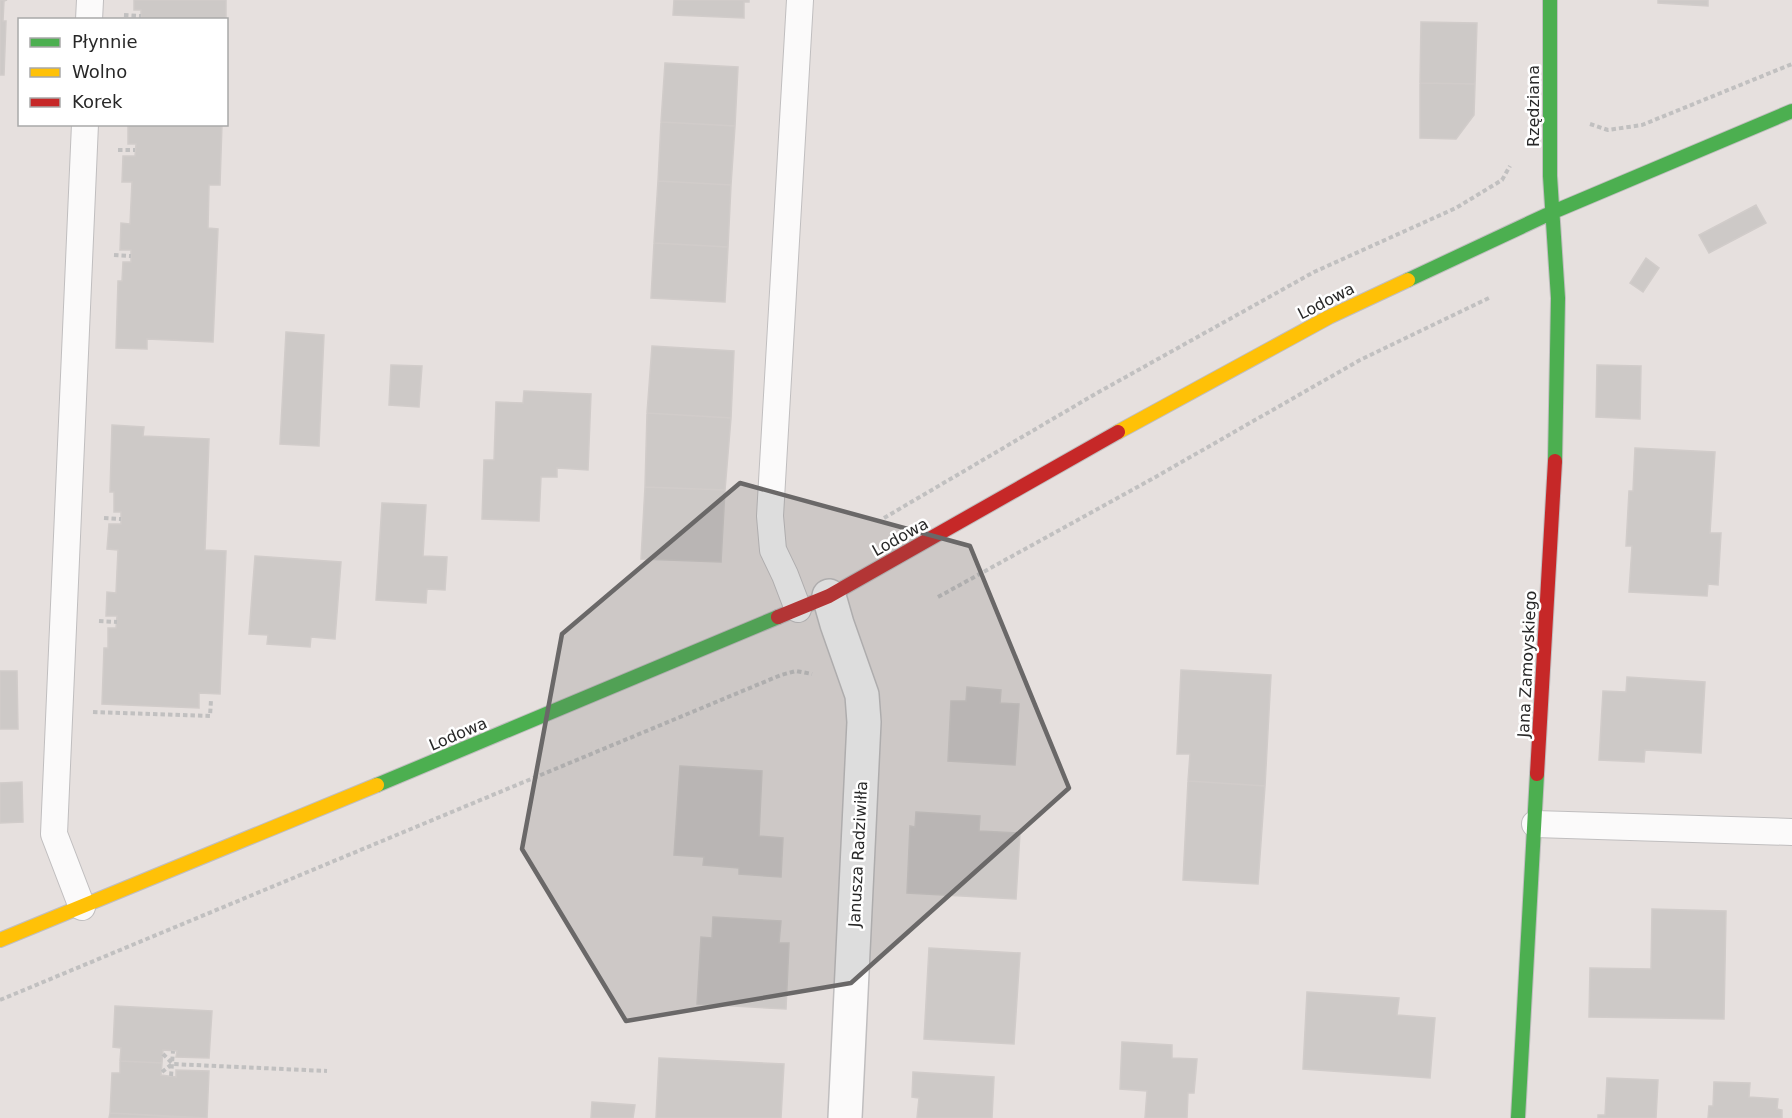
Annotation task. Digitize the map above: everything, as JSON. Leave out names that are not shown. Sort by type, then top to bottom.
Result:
[{"type":"street","name":"Rzędziana","points":[[1550,0],[1549,133],[1553,212]]},
{"type":"street","name":"Lodowa","points":[[0,940],[829,596],[1077,454],[1329,317],[1553,212],[1792,111]]},
{"type":"street","name":"Jana Zamoyskiego","points":[[1518,1118],[1556,439],[1558,298],[1553,212]]},
{"type":"street","name":"Janusza Radziwiłła","points":[[829,596],[862,695],[864,722],[844,1118]]},
{"type":"lane","points":[[89,18],[90,0]]},
{"type":"lane","points":[[798,609],[773,550],[770,516],[800,0]]},
{"type":"lane","points":[[82,907],[54,834],[85,126]]},
{"type":"lane","points":[[1535,824],[1792,832]]},
{"type":"path","points":[[1588,123],[1608,130],[1642,125],[1792,64]]},
{"type":"path","points":[[938,597],[1163,473],[1360,360],[1489,298]]},
{"type":"path","points":[[98,621],[117,622]]},
{"type":"path","points":[[0,1000],[781,675],[796,671],[809,672],[819,678]]},
{"type":"path","points":[[84,709],[94,712],[210,716],[211,700]]},
{"type":"path","points":[[171,1076],[173,1051]]},
{"type":"path","points":[[163,1053],[172,1064]]},
{"type":"path","points":[[162,1072],[172,1064],[327,1071]]},
{"type":"highlighted area","points":[[740,483],[970,546],[1069,788],[851,983],[626,1021],[522,849],[562,634]]},
{"type":"building","points":[[0,0],[7,0],[4,1],[3,21],[6,21],[4,75],[0,75]]},
{"type":"building","points":[[134,0],[226,0],[226,18],[141,18],[141,10],[134,10]]},
{"type":"building","points":[[674,0],[749,0],[749,2],[744,2],[744,18],[673,15]]},
{"type":"building","points":[[1658,0],[1708,0],[1708,6],[1658,3]]},
{"type":"building","points":[[1421,22],[1477,23],[1475,84],[1420,83]]},
{"type":"building","points":[[665,63],[738,67],[735,126],[661,122]]},
{"type":"building","points":[[1420,83],[1475,84],[1474,115],[1456,139],[1420,138]]},
{"type":"building","points":[[661,122],[735,126],[731,185],[658,181]]},
{"type":"building","points":[[128,126],[222,126],[220,185],[209,185],[208,228],[218,229],[213,342],[147,339],[147,349],[116,348],[118,281],[122,281],[123,262],[131,262],[131,250],[120,250],[121,223],[130,224],[132,182],[122,182],[123,156],[135,156],[136,144],[128,144]]},
{"type":"building","points":[[658,181],[731,185],[728,247],[654,243]]},
{"type":"building","points":[[1756,205],[1766,223],[1709,253],[1699,235]]},
{"type":"building","points":[[654,243],[728,247],[725,302],[651,298]]},
{"type":"building","points":[[1646,258],[1659,268],[1643,292],[1630,283]]},
{"type":"building","points":[[286,332],[324,335],[319,446],[280,444]]},
{"type":"building","points":[[652,346],[734,351],[731,418],[647,413]]},
{"type":"building","points":[[391,365],[422,366],[419,407],[389,405]]},
{"type":"building","points":[[1597,365],[1641,366],[1640,419],[1596,417]]},
{"type":"building","points":[[524,391],[591,394],[588,470],[557,468],[557,477],[541,477],[539,521],[482,519],[484,460],[494,460],[496,402],[523,403]]},
{"type":"building","points":[[647,413],[731,418],[725,490],[645,487]]},
{"type":"building","points":[[112,425],[144,427],[143,436],[209,439],[205,550],[226,551],[220,694],[199,693],[199,708],[102,704],[104,648],[108,648],[108,628],[116,628],[117,616],[106,616],[107,592],[116,593],[118,550],[107,549],[109,524],[121,524],[121,512],[114,512],[114,492],[110,492]]},
{"type":"building","points":[[1635,448],[1715,452],[1710,533],[1721,533],[1718,585],[1708,584],[1707,596],[1629,592],[1632,546],[1626,546],[1629,491],[1633,491]]},
{"type":"building","points":[[645,487],[725,490],[721,562],[641,559]]},
{"type":"building","points":[[382,503],[426,505],[423,556],[447,557],[445,590],[427,589],[426,603],[376,600]]},
{"type":"building","points":[[255,556],[341,562],[335,639],[311,637],[310,647],[267,644],[268,635],[249,634]]},
{"type":"building","points":[[1181,670],[1271,675],[1265,786],[1188,781],[1190,754],[1177,754]]},
{"type":"building","points":[[0,671],[17,671],[18,729],[0,729]]},
{"type":"building","points":[[1627,677],[1705,682],[1701,753],[1645,750],[1644,762],[1599,760],[1603,691],[1626,692]]},
{"type":"building","points":[[967,687],[1001,690],[1000,703],[1019,704],[1015,765],[948,761],[951,701],[966,701]]},
{"type":"building","points":[[680,766],[762,771],[759,836],[783,838],[781,877],[739,874],[739,868],[703,865],[704,857],[674,855]]},
{"type":"building","points":[[1188,781],[1265,786],[1258,884],[1183,880]]},
{"type":"building","points":[[22,782],[23,822],[0,823],[0,783]]},
{"type":"building","points":[[916,812],[980,816],[979,831],[1020,833],[1016,899],[907,893],[910,826],[915,827]]},
{"type":"building","points":[[1652,909],[1726,911],[1724,1019],[1589,1017],[1590,968],[1651,969]]},
{"type":"building","points":[[713,917],[781,921],[779,943],[789,943],[786,1009],[697,1004],[701,937],[712,938]]},
{"type":"building","points":[[929,948],[1020,953],[1014,1044],[924,1039]]},
{"type":"building","points":[[1307,992],[1399,998],[1397,1015],[1435,1018],[1430,1078],[1303,1069]]},
{"type":"building","points":[[115,1006],[212,1011],[209,1058],[176,1057],[177,1051],[163,1050],[162,1063],[120,1061],[121,1048],[113,1047]]},
{"type":"building","points":[[1122,1042],[1172,1045],[1172,1058],[1197,1059],[1194,1093],[1188,1093],[1187,1118],[1145,1118],[1147,1091],[1120,1089]]},
{"type":"building","points":[[659,1058],[784,1064],[781,1118],[656,1118]]},
{"type":"building","points":[[120,1061],[162,1063],[161,1075],[176,1077],[176,1070],[209,1071],[207,1118],[110,1113],[112,1073],[120,1073]]},
{"type":"building","points":[[913,1072],[994,1077],[992,1118],[917,1118],[919,1098],[912,1097]]},
{"type":"building","points":[[1607,1078],[1658,1080],[1656,1118],[1598,1118],[1598,1115],[1605,1115]]},
{"type":"building","points":[[1714,1082],[1750,1083],[1749,1097],[1778,1099],[1777,1109],[1782,1110],[1782,1118],[1708,1118],[1709,1106],[1713,1106]]},
{"type":"building","points":[[592,1102],[635,1105],[633,1118],[591,1118]]},
{"type":"building","points":[[110,1113],[196,1118],[109,1118]]},
{"type":"traffic: fast","points":[[1550,0],[1550,176],[1558,298],[1555,461]]},
{"type":"traffic: fast","points":[[1408,280],[1553,212],[1792,111]]},
{"type":"traffic: fast","points":[[377,785],[778,617]]},
{"type":"traffic: fast","points":[[1518,1118],[1537,774]]},
{"type":"traffic: slow","points":[[1118,432],[1329,317],[1408,280]]},
{"type":"traffic: slow","points":[[0,940],[377,785]]},
{"type":"traffic: jam","points":[[778,617],[829,596],[1118,432]]},
{"type":"traffic: jam","points":[[1537,774],[1555,461]]}]
